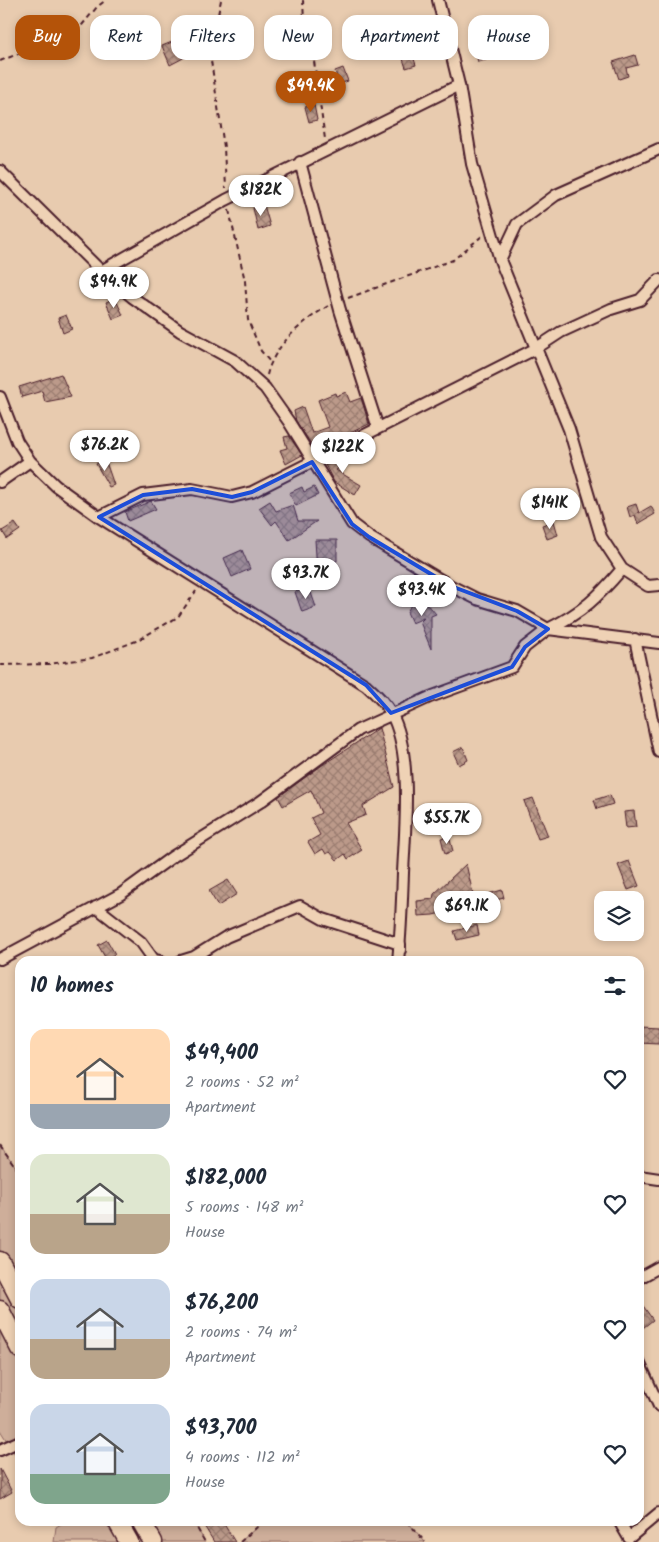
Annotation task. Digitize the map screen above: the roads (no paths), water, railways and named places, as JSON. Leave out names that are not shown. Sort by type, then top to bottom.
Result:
[{"type":"highway","points":[[0,1261],[15,1290]]},
{"type":"highway","points":[[0,1310],[15,1338]]},
{"type":"highway","points":[[120,1526],[129,1542]]},
{"type":"highway","points":[[144,1526],[153,1542]]},
{"type":"street","points":[[438,0],[459,85],[472,164],[500,260],[569,429],[601,537],[622,569],[648,586],[659,585]]},
{"type":"street","points":[[101,271],[226,200],[459,85]]},
{"type":"street","points":[[500,260],[517,224],[556,195],[659,149]]},
{"type":"street","points":[[300,162],[340,310],[378,428]]},
{"type":"street","points":[[0,171],[101,271],[180,331],[235,362],[265,388],[289,422],[352,524],[369,537],[451,586],[477,599],[517,612],[548,629],[659,643]]},
{"type":"street","points":[[99,517],[143,495],[192,489],[232,497],[252,492],[535,348],[562,332],[611,309],[640,300],[659,280]]},
{"type":"street","points":[[0,397],[16,442],[30,461],[56,486],[99,517],[202,583],[301,642],[366,684],[391,713],[398,733],[403,761],[406,801],[399,956]]},
{"type":"street","points":[[0,482],[30,461]]},
{"type":"street","points":[[0,959],[121,894],[172,857],[260,802],[358,730],[391,713],[512,667],[526,647],[548,629],[570,618],[597,599],[622,569]]},
{"type":"street","points":[[635,639],[659,752]]},
{"type":"street","points":[[196,956],[226,937],[300,906],[323,919],[400,944]]},
{"type":"street","points":[[96,907],[141,942],[151,956]]},
{"type":"street","points":[[644,1176],[659,1178]]},
{"type":"street","points":[[644,1275],[659,1267]]},
{"type":"street","points":[[644,1373],[659,1406]]},
{"type":"street","points":[[0,1450],[15,1443]]},
{"type":"street","points":[[621,1526],[628,1541],[659,1513]]}]
